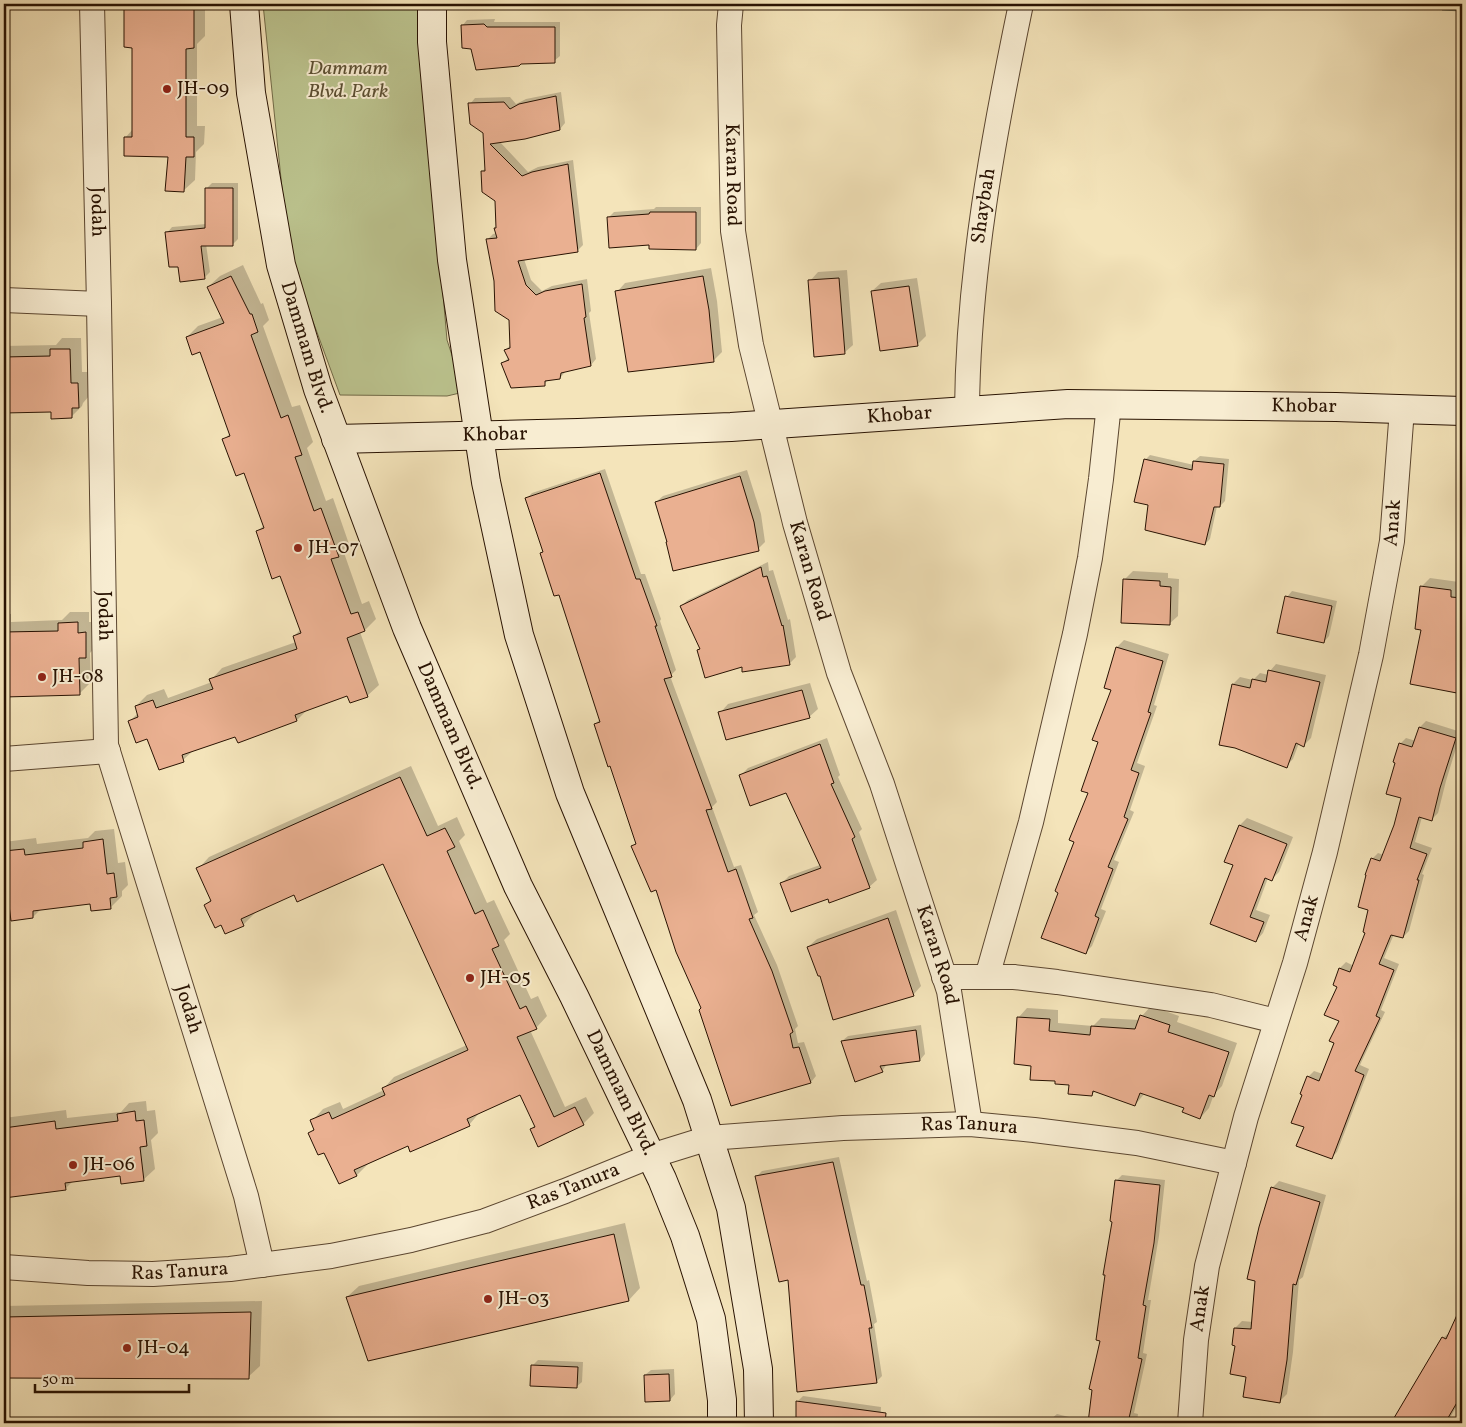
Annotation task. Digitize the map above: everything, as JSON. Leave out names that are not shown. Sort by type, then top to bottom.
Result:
[{"type":"main road","name":"Dammam Blvd.","points":[[244,4],[251,93],[281,265],[318,389],[407,628],[518,886],[574,996],[662,1179],[685,1236],[711,1319],[722,1400],[722,1423]]},
{"type":"main road","points":[[432,4],[432,42],[452,260],[487,490],[519,634],[570,793],[697,1100],[731,1208],[758,1369],[759,1423]]},
{"type":"main road","name":"Khobar","points":[[336,439],[578,433],[770,425],[1068,404],[1462,411]]},
{"type":"street","name":"Jodah","points":[[92,4],[106,745],[246,1196],[262,1265]]},
{"type":"street","name":"Karan Road","points":[[731,4],[729,25],[733,231],[751,344],[795,523],[839,673],[882,784],[949,991],[970,1124]]},
{"type":"street","name":"Shaybah","points":[[967,411],[967,358],[982,216],[1006,77],[1021,4]]},
{"type":"street","points":[[4,300],[99,304]]},
{"type":"street","points":[[987,977],[1031,822],[1075,634],[1090,558],[1109,404]]},
{"type":"street","name":"Anak","points":[[1190,1423],[1196,1340],[1207,1266],[1246,1117],[1295,963],[1325,852],[1371,655],[1392,541],[1402,409]]},
{"type":"street","points":[[4,759],[108,751]]},
{"type":"street","points":[[944,977],[1014,977],[1057,982],[1210,1005],[1276,1021]]},
{"type":"street","name":"Ras Tanura","points":[[4,1267],[88,1273],[153,1274],[230,1269],[340,1254],[411,1240],[485,1221],[651,1156],[709,1138],[843,1128],[970,1124],[1137,1143],[1234,1163]]},
{"type":"green space","name":"Dammam Blvd. Park","points":[[263,4],[418,4],[447,340],[464,392],[447,396],[340,395],[289,256]]},
{"type":"shaded area","points":[[1443,4],[1462,4],[1462,11],[1442,10]]},
{"type":"building","name":"JH-09","points":[[133,4],[186,4],[186,7],[194,7],[194,48],[186,49],[186,137],[194,137],[194,157],[186,157],[184,192],[165,191],[168,157],[124,156],[124,137],[132,137],[132,48],[124,47],[124,8],[133,8]]},
{"type":"building","points":[[484,24],[487,27],[555,27],[555,63],[521,64],[519,66],[476,70],[471,49],[462,48],[461,25]]},
{"type":"building","points":[[556,96],[560,130],[525,139],[490,144],[522,176],[568,164],[578,252],[518,261],[526,285],[536,295],[545,291],[582,284],[586,317],[584,318],[591,366],[561,373],[560,379],[545,381],[545,386],[511,388],[501,363],[509,360],[504,350],[510,348],[509,320],[495,311],[494,281],[486,239],[497,238],[494,228],[496,228],[495,201],[482,192],[481,171],[485,171],[483,133],[470,124],[468,103],[504,102],[510,109],[519,104]]},
{"type":"building","points":[[205,188],[233,188],[233,246],[201,246],[205,279],[180,282],[178,267],[169,267],[165,232],[205,228]]},
{"type":"building","points":[[650,212],[696,212],[696,250],[649,249],[649,245],[609,248],[607,217],[649,214]]},
{"type":"building","name":"JH-07","points":[[231,276],[250,314],[252,314],[258,332],[251,335],[281,418],[288,415],[302,455],[295,457],[314,511],[321,508],[339,557],[331,559],[351,614],[358,612],[365,631],[347,638],[368,697],[350,703],[347,696],[295,715],[297,721],[238,743],[235,737],[182,755],[184,762],[159,770],[147,739],[136,743],[128,721],[138,717],[135,706],[153,700],[156,708],[213,689],[209,679],[297,649],[293,636],[301,633],[280,576],[272,579],[256,531],[264,528],[244,473],[236,476],[222,439],[230,436],[200,352],[192,355],[186,337],[224,323],[207,287]]},
{"type":"building","points":[[703,276],[709,310],[714,362],[628,372],[615,291]]},
{"type":"building","points":[[839,278],[845,354],[814,357],[808,280]]},
{"type":"building","points":[[909,286],[918,346],[880,351],[871,291]]},
{"type":"building","points":[[50,349],[70,349],[71,383],[78,383],[79,408],[72,408],[72,418],[51,419],[51,412],[4,413],[4,357],[50,356]]},
{"type":"building","points":[[1144,459],[1192,470],[1193,461],[1224,464],[1220,507],[1214,507],[1205,545],[1145,530],[1148,505],[1134,502]]},
{"type":"building","points":[[600,473],[636,579],[640,579],[657,626],[655,626],[672,677],[664,679],[712,809],[706,810],[728,872],[736,869],[753,918],[749,919],[772,971],[793,1032],[790,1034],[793,1048],[799,1047],[811,1083],[731,1106],[699,1010],[701,1008],[676,952],[656,890],[651,892],[631,846],[636,844],[594,724],[600,722],[559,595],[554,596],[540,553],[543,552],[525,498]]},
{"type":"building","points":[[740,476],[754,522],[759,551],[673,571],[667,542],[655,502]]},
{"type":"building","points":[[761,567],[763,577],[767,576],[783,625],[790,665],[742,672],[742,667],[705,678],[697,650],[700,649],[680,606]]},
{"type":"building","points":[[1123,579],[1160,581],[1160,586],[1171,587],[1170,625],[1121,623]]},
{"type":"building","points":[[1420,586],[1451,590],[1451,597],[1462,598],[1462,694],[1410,684],[1421,630],[1415,629]]},
{"type":"building","points":[[1285,596],[1332,606],[1324,643],[1277,633]]},
{"type":"building","name":"JH-08","points":[[78,622],[78,633],[86,632],[86,658],[79,658],[80,695],[4,697],[4,632],[58,631],[58,623]]},
{"type":"building","points":[[1116,647],[1163,661],[1148,712],[1151,713],[1131,770],[1139,773],[1124,817],[1128,819],[1108,867],[1113,869],[1095,916],[1099,918],[1086,954],[1041,938],[1058,893],[1055,891],[1074,842],[1069,840],[1088,793],[1081,791],[1098,742],[1092,740],[1111,690],[1104,688]]},
{"type":"building","points":[[1268,670],[1320,682],[1304,747],[1296,743],[1287,768],[1235,748],[1219,745],[1232,684],[1250,688],[1252,679],[1266,682]]},
{"type":"building","points":[[802,690],[810,718],[726,740],[718,712]]},
{"type":"building","points":[[1419,727],[1456,738],[1432,821],[1419,817],[1410,848],[1427,854],[1417,880],[1419,880],[1403,938],[1391,935],[1379,964],[1394,970],[1376,1016],[1380,1018],[1355,1071],[1364,1075],[1332,1159],[1296,1146],[1304,1127],[1291,1123],[1307,1076],[1319,1081],[1334,1043],[1329,1041],[1339,1021],[1324,1015],[1337,987],[1333,985],[1339,968],[1350,972],[1365,933],[1363,932],[1368,910],[1358,907],[1365,875],[1371,858],[1380,861],[1394,825],[1401,798],[1386,794],[1399,743],[1412,747]]},
{"type":"building","points":[[820,744],[834,783],[831,784],[855,837],[852,839],[870,888],[829,903],[828,899],[791,912],[780,883],[821,868],[786,793],[750,806],[739,775]]},
{"type":"building","name":"JH-05","points":[[400,777],[427,836],[445,828],[455,847],[447,851],[475,914],[483,910],[499,946],[492,949],[520,1009],[526,1006],[537,1029],[517,1037],[554,1117],[575,1107],[584,1125],[538,1147],[530,1129],[535,1127],[520,1095],[467,1119],[470,1126],[410,1152],[408,1146],[354,1170],[357,1176],[339,1184],[324,1153],[318,1155],[308,1133],[314,1130],[310,1120],[329,1112],[332,1119],[385,1095],[382,1088],[468,1050],[383,864],[297,902],[294,895],[241,919],[244,926],[225,934],[221,925],[215,928],[204,905],[211,901],[196,868]]},
{"type":"building","points":[[1239,825],[1287,844],[1272,881],[1265,878],[1250,917],[1264,922],[1256,942],[1210,924],[1233,865],[1224,862]]},
{"type":"building","points":[[103,839],[107,874],[114,873],[117,897],[110,898],[111,909],[91,911],[90,904],[33,911],[33,918],[11,921],[9,905],[4,906],[4,851],[24,849],[25,855],[83,848],[83,842]]},
{"type":"building","points":[[888,918],[914,996],[833,1020],[820,976],[818,976],[807,947]]},
{"type":"building","points":[[1140,1015],[1170,1025],[1168,1032],[1229,1052],[1214,1097],[1209,1095],[1200,1119],[1182,1112],[1184,1108],[1140,1093],[1135,1106],[1093,1091],[1092,1096],[1068,1094],[1069,1085],[1055,1084],[1055,1081],[1030,1080],[1031,1066],[1014,1064],[1017,1017],[1050,1019],[1049,1031],[1090,1035],[1091,1026],[1135,1029]]},
{"type":"building","points":[[916,1030],[920,1061],[880,1066],[883,1072],[855,1082],[841,1041]]},
{"type":"building","name":"JH-06","points":[[135,1111],[136,1121],[144,1120],[147,1146],[140,1147],[144,1181],[121,1184],[120,1176],[65,1183],[66,1190],[4,1198],[4,1128],[55,1121],[56,1129],[118,1121],[117,1114]]},
{"type":"building","points":[[833,1162],[861,1285],[864,1285],[872,1328],[869,1328],[877,1383],[797,1392],[788,1280],[779,1282],[755,1176]]},
{"type":"building","points":[[1115,1180],[1160,1185],[1154,1243],[1143,1305],[1146,1306],[1138,1358],[1142,1359],[1128,1423],[1088,1423],[1092,1390],[1089,1389],[1100,1341],[1096,1340],[1105,1275],[1103,1275],[1112,1222],[1110,1221]]},
{"type":"building","points":[[1271,1187],[1320,1202],[1296,1285],[1293,1284],[1287,1360],[1280,1403],[1243,1397],[1246,1377],[1230,1374],[1235,1346],[1232,1345],[1234,1328],[1251,1329],[1255,1281],[1247,1279],[1259,1227]]},
{"type":"building","name":"JH-03","points":[[614,1234],[629,1301],[368,1361],[346,1297]]},
{"type":"building","points":[[1462,1304],[1462,1394],[1445,1423],[1391,1423],[1442,1337],[1446,1339]]},
{"type":"building","name":"JH-04","points":[[251,1312],[249,1379],[4,1378],[4,1317]]},
{"type":"building","points":[[531,1365],[578,1367],[577,1388],[530,1386]]},
{"type":"building","points":[[669,1374],[670,1401],[645,1402],[644,1375]]},
{"type":"building","points":[[796,1401],[886,1413],[885,1423],[796,1423]]},
{"type":"place","name":"JH-09","points":[[167,89]]},
{"type":"place","name":"JH-07","points":[[298,548]]},
{"type":"place","name":"JH-08","points":[[42,677]]},
{"type":"place","name":"JH-05","points":[[470,978]]},
{"type":"place","name":"JH-06","points":[[73,1165]]},
{"type":"place","name":"JH-03","points":[[488,1299]]},
{"type":"place","name":"JH-04","points":[[127,1348]]}]
